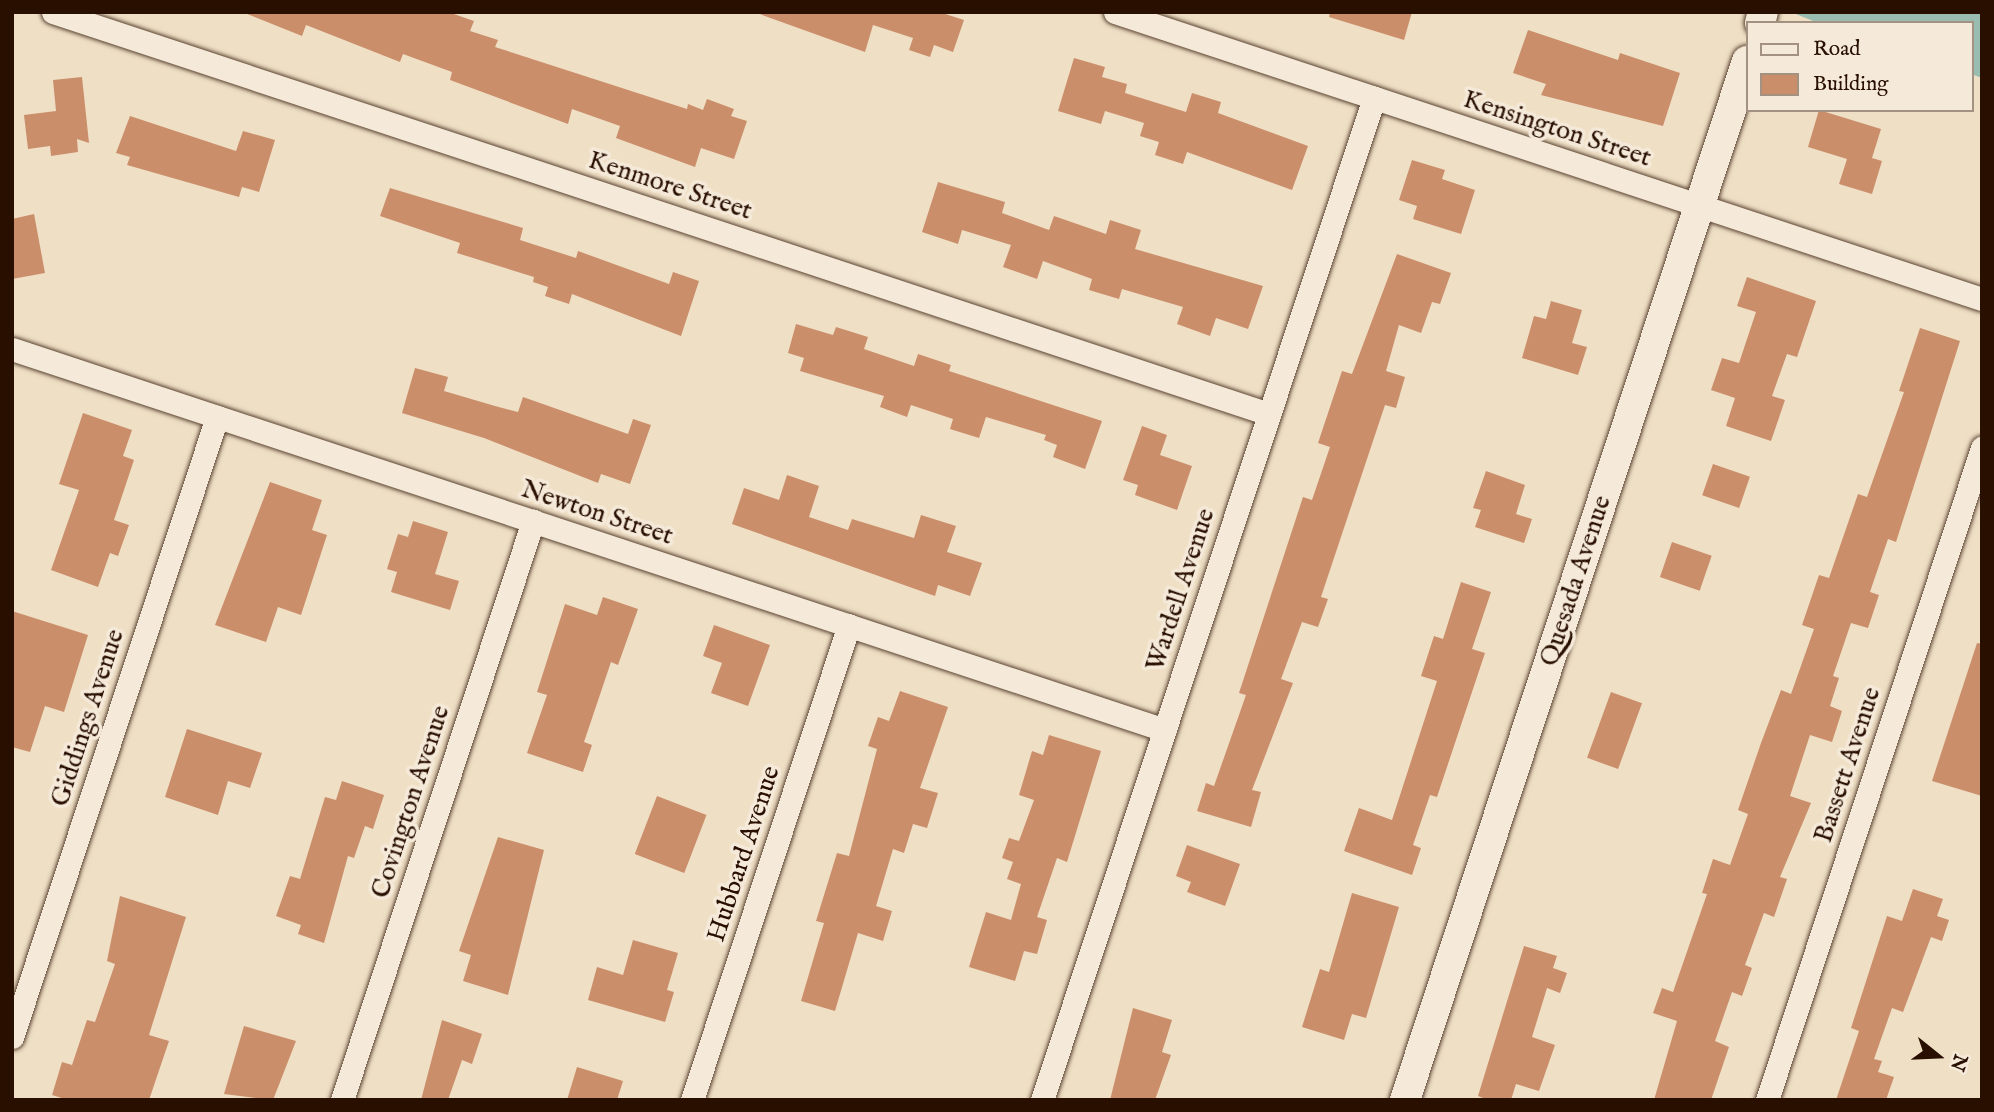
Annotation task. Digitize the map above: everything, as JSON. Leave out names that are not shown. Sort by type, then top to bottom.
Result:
[{"type":"street","name":"Kenmore Street","points":[[53,12],[1269,414]]},
{"type":"street","name":"Kensington Street","points":[[1115,12],[1982,299]]},
{"type":"street","name":"Quesada Avenue","points":[[1405,1100],[1745,67]]},
{"type":"street","name":"Wardell Avenue","points":[[1042,1100],[1374,98]]},
{"type":"street","name":"Newton Street","points":[[12,349],[1165,730]]},
{"type":"street","name":"Giddings Avenue","points":[[12,1037],[217,417]]},
{"type":"street","name":"Bassett Avenue","points":[[1767,1100],[1982,448]]},
{"type":"street","name":"Covington Avenue","points":[[342,1100],[533,521]]},
{"type":"street","name":"Hubbard Avenue","points":[[692,1100],[849,625]]},
{"type":"water","points":[[1791,12],[1982,12],[1982,78],[1973,75],[1973,21],[1813,21]]},
{"type":"building","points":[[242,12],[448,12],[474,21],[470,31],[498,40],[495,47],[687,109],[688,104],[703,110],[707,99],[734,109],[731,116],[747,121],[734,159],[701,148],[695,167],[616,138],[620,126],[572,109],[568,124],[450,80],[452,72],[403,54],[400,62],[306,25],[302,36]]},
{"type":"building","points":[[754,12],[939,12],[964,20],[953,52],[934,45],[930,57],[909,50],[913,38],[873,25],[865,52]]},
{"type":"building","points":[[1330,12],[1412,12],[1404,40],[1329,17]]},
{"type":"building","points":[[1528,30],[1618,60],[1620,53],[1680,73],[1663,126],[1541,95],[1546,84],[1513,73]]},
{"type":"building","points":[[1074,58],[1105,67],[1102,77],[1127,84],[1125,93],[1186,112],[1192,93],[1221,102],[1218,113],[1308,146],[1292,190],[1187,152],[1183,164],[1155,155],[1159,142],[1140,136],[1144,123],[1105,111],[1101,124],[1058,111]]},
{"type":"building","points":[[82,77],[89,143],[77,139],[78,152],[51,156],[50,146],[28,149],[24,115],[56,111],[53,80]]},
{"type":"building","points":[[1818,112],[1881,129],[1872,158],[1882,161],[1872,194],[1839,184],[1847,159],[1808,147]]},
{"type":"building","points":[[130,116],[236,151],[243,131],[275,140],[259,192],[242,187],[239,197],[127,165],[130,157],[116,153]]},
{"type":"building","points":[[1412,160],[1445,170],[1442,179],[1475,190],[1461,234],[1413,219],[1417,206],[1399,200]]},
{"type":"building","points":[[938,182],[1005,202],[1002,213],[1049,230],[1054,216],[1106,234],[1110,220],[1141,230],[1135,249],[1263,286],[1248,329],[1216,318],[1210,336],[1177,324],[1183,307],[1122,289],[1119,299],[1089,290],[1092,279],[1043,261],[1037,279],[1003,267],[1011,245],[962,230],[958,244],[922,232]]},
{"type":"building","points":[[390,188],[523,228],[520,240],[576,258],[578,251],[669,284],[673,272],[699,281],[681,336],[572,294],[569,304],[545,296],[548,287],[533,282],[534,277],[457,253],[460,243],[380,216]]},
{"type":"building","points":[[34,214],[45,273],[12,279],[12,219]]},
{"type":"building","points":[[1397,254],[1451,273],[1440,304],[1432,302],[1421,333],[1399,325],[1386,371],[1405,377],[1396,408],[1385,405],[1321,597],[1328,599],[1318,627],[1302,622],[1281,679],[1293,683],[1252,790],[1261,792],[1251,827],[1197,811],[1206,783],[1214,786],[1246,695],[1239,693],[1303,497],[1312,500],[1330,447],[1318,443],[1342,371],[1352,374]]},
{"type":"building","points":[[1747,277],[1816,301],[1797,357],[1787,354],[1772,396],[1785,400],[1771,441],[1726,426],[1735,398],[1711,390],[1722,358],[1739,363],[1756,312],[1737,306]]},
{"type":"building","points":[[1551,301],[1582,310],[1572,343],[1587,347],[1578,375],[1522,358],[1534,316],[1546,319]]},
{"type":"building","points":[[796,324],[833,335],[836,327],[868,337],[864,349],[914,366],[918,354],[951,365],[949,371],[1102,421],[1085,469],[1053,457],[1057,445],[1044,440],[1046,435],[986,417],[979,438],[950,429],[953,419],[911,405],[907,417],[880,407],[884,396],[800,371],[804,358],[788,353]]},
{"type":"building","points":[[1920,328],[1960,341],[1896,542],[1888,539],[1870,592],[1879,595],[1868,628],[1851,623],[1833,676],[1839,678],[1830,706],[1842,711],[1832,742],[1810,735],[1790,796],[1811,803],[1780,877],[1787,879],[1774,917],[1764,913],[1745,965],[1752,968],[1742,996],[1732,992],[1715,1041],[1729,1047],[1711,1100],[1654,1100],[1677,1021],[1653,1013],[1662,988],[1673,992],[1707,894],[1702,893],[1713,859],[1730,865],[1748,814],[1738,810],[1761,743],[1781,690],[1791,694],[1814,629],[1802,625],[1819,575],[1829,578],[1858,494],[1867,497],[1904,392],[1899,391]]},
{"type":"building","points":[[415,368],[448,377],[444,391],[518,412],[523,397],[628,434],[633,419],[651,425],[630,484],[601,474],[598,483],[484,438],[402,413]]},
{"type":"building","points":[[83,413],[132,430],[123,456],[134,460],[114,520],[129,525],[118,556],[110,553],[98,587],[51,570],[79,490],[59,484]]},
{"type":"building","points":[[1142,426],[1167,435],[1160,455],[1192,466],[1177,510],[1135,495],[1138,485],[1123,480]]},
{"type":"building","points":[[1713,464],[1750,477],[1739,508],[1702,495]]},
{"type":"building","points":[[1486,471],[1525,485],[1516,514],[1532,519],[1524,543],[1475,527],[1481,510],[1473,508]]},
{"type":"building","points":[[787,475],[819,486],[809,517],[848,530],[852,519],[914,538],[921,515],[956,526],[947,552],[982,563],[970,596],[938,585],[935,596],[732,524],[744,488],[779,500]]},
{"type":"building","points":[[270,482],[322,500],[312,530],[327,535],[301,615],[278,607],[266,642],[215,625]]},
{"type":"building","points":[[413,521],[448,532],[435,574],[459,581],[450,610],[391,592],[397,572],[387,569],[398,534],[408,537]]},
{"type":"building","points":[[1672,542],[1712,556],[1700,591],[1660,577]]},
{"type":"building","points":[[1461,582],[1491,592],[1472,649],[1485,653],[1437,797],[1430,795],[1413,845],[1421,848],[1412,875],[1344,851],[1359,808],[1392,820],[1437,681],[1421,676],[1434,636],[1443,639]]},
{"type":"building","points":[[603,597],[638,609],[618,665],[611,662],[584,742],[592,745],[583,772],[527,753],[547,695],[537,692],[565,604],[597,615]]},
{"type":"building","points":[[12,611],[88,635],[64,712],[45,706],[30,752],[12,747]]},
{"type":"building","points":[[714,625],[770,645],[748,706],[711,693],[722,663],[703,656]]},
{"type":"building","points":[[1977,643],[1982,644],[1982,796],[1932,781]]},
{"type":"building","points":[[900,691],[948,707],[920,788],[938,793],[927,828],[913,824],[904,853],[893,849],[876,906],[892,911],[883,941],[858,933],[835,1011],[801,1001],[824,923],[816,921],[837,853],[849,856],[877,749],[868,746],[878,717],[889,721]]},
{"type":"building","points":[[1611,692],[1642,703],[1618,769],[1587,758]]},
{"type":"building","points":[[187,729],[262,753],[250,788],[228,781],[218,815],[165,797]]},
{"type":"building","points":[[1049,735],[1101,751],[1067,862],[1057,858],[1037,917],[1047,920],[1037,954],[1024,951],[1015,981],[969,967],[986,912],[1011,920],[1021,884],[1007,879],[1013,862],[1002,858],[1009,838],[1019,841],[1034,800],[1019,795],[1032,751],[1043,755]]},
{"type":"building","points":[[342,781],[384,795],[373,829],[365,826],[354,858],[348,856],[324,943],[298,934],[301,925],[276,916],[290,876],[300,879],[325,797],[336,800]]},
{"type":"building","points":[[657,796],[706,815],[684,873],[635,854]]},
{"type":"building","points":[[498,837],[544,850],[508,995],[463,981],[471,955],[459,951]]},
{"type":"building","points":[[1187,845],[1240,864],[1225,906],[1187,892],[1191,882],[1176,876]]},
{"type":"building","points":[[1913,889],[1943,899],[1937,916],[1949,920],[1942,941],[1931,937],[1903,1012],[1892,1008],[1874,1059],[1882,1061],[1878,1072],[1894,1077],[1886,1100],[1836,1100],[1859,1031],[1851,1028],[1887,916],[1902,921]]},
{"type":"building","points":[[1352,893],[1399,907],[1366,1018],[1352,1014],[1344,1040],[1302,1027],[1320,969],[1329,972]]},
{"type":"building","points":[[120,896],[186,917],[149,1035],[169,1041],[149,1100],[68,1100],[52,1095],[62,1062],[72,1065],[87,1020],[95,1022],[115,964],[107,961]]},
{"type":"building","points":[[633,940],[678,953],[667,990],[674,992],[665,1022],[588,1000],[597,967],[623,975]]},
{"type":"building","points":[[1524,946],[1557,956],[1553,968],[1567,973],[1560,993],[1547,988],[1532,1037],[1555,1045],[1539,1091],[1516,1084],[1511,1100],[1488,1100],[1478,1096]]},
{"type":"building","points":[[1133,1008],[1172,1020],[1162,1052],[1171,1055],[1155,1100],[1110,1100]]},
{"type":"building","points":[[442,1020],[482,1034],[472,1064],[462,1060],[448,1100],[421,1100]]},
{"type":"building","points":[[244,1026],[296,1041],[273,1100],[224,1094]]},
{"type":"building","points":[[577,1067],[623,1081],[617,1100],[567,1100]]}]
